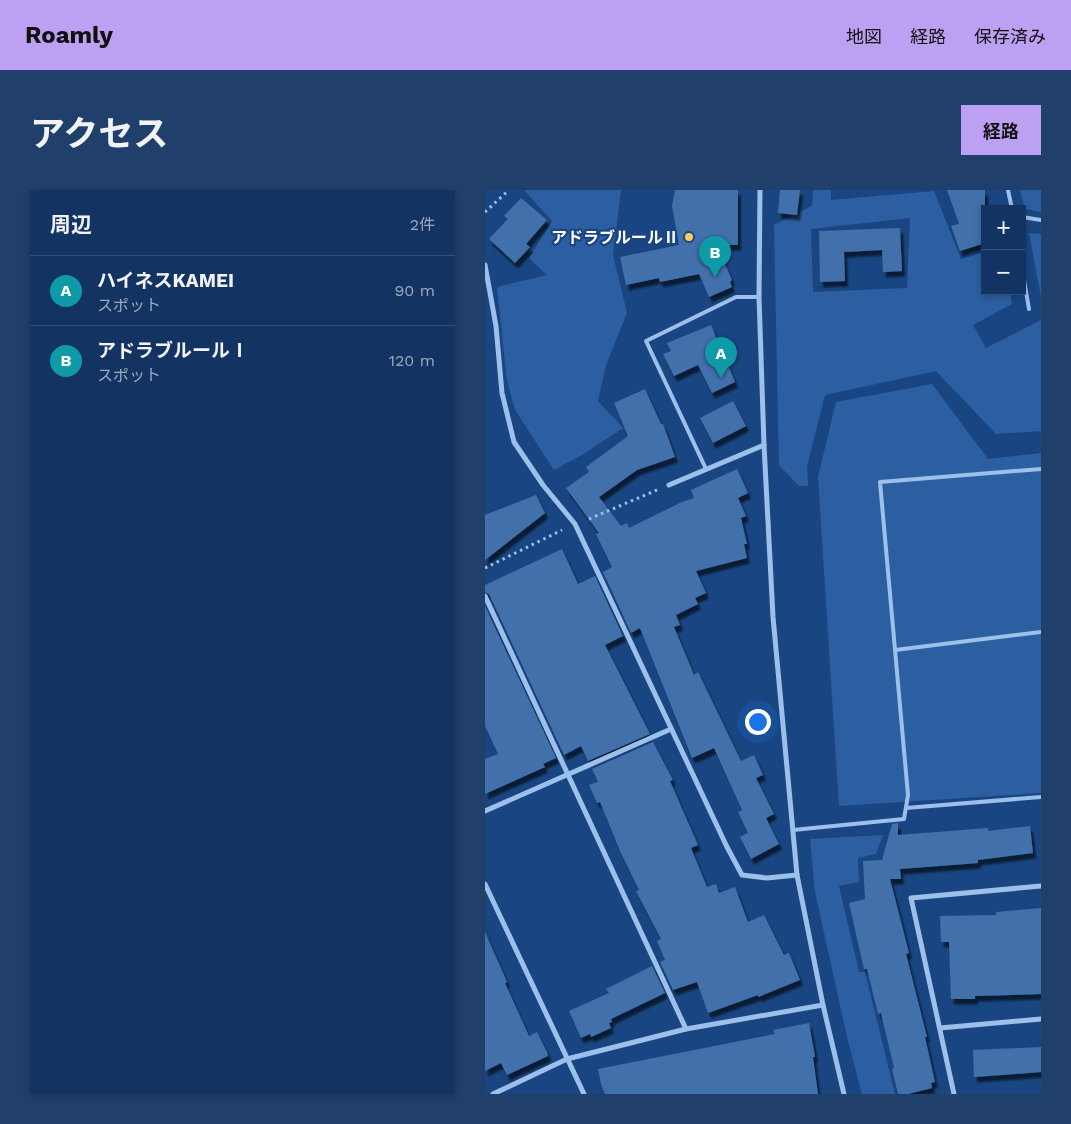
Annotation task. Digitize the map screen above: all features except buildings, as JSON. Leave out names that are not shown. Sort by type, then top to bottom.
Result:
[{"type":"street","points":[[760,190],[759,297],[773,617],[797,875],[823,1005],[844,1094]]},
{"type":"street","points":[[485,265],[496,326],[502,393],[513,442],[543,486],[575,524],[727,847],[742,875],[767,878],[797,875]]},
{"type":"street","points":[[669,485],[764,445]]},
{"type":"street","points":[[485,596],[686,1029]]},
{"type":"street","points":[[485,811],[671,729]]},
{"type":"street","points":[[485,884],[584,1094]]},
{"type":"street","points":[[954,1094],[911,898],[1041,886]]},
{"type":"street","points":[[493,1094],[567,1059],[686,1029],[823,1005]]},
{"type":"street","points":[[940,1028],[1041,1019]]},
{"type":"lane","points":[[1008,190],[1011,205]]},
{"type":"lane","points":[[1026,218],[1041,220]]},
{"type":"lane","points":[[1026,291],[1029,309]]},
{"type":"lane","points":[[706,469],[647,341],[735,297],[759,297]]},
{"type":"lane","points":[[793,830],[904,820],[908,795],[880,482],[1041,469]]},
{"type":"lane","points":[[895,650],[1041,632]]},
{"type":"lane","points":[[906,808],[1041,797]]},
{"type":"path","points":[[485,212],[509,190]]},
{"type":"path","points":[[485,568],[575,524],[669,485]]},
{"type":"shaded area","points":[[524,190],[621,190],[613,255],[627,313],[606,365],[598,401],[623,428],[582,455],[554,470],[515,410],[507,381],[497,287],[547,275],[529,258],[552,221]]},
{"type":"shaded area","points":[[813,190],[831,190],[831,200],[934,191],[961,259],[981,253],[981,295],[1011,295],[1012,304],[973,325],[986,348],[1041,320],[1041,431],[996,434],[936,371],[825,395],[807,466],[808,486],[799,486],[779,465],[774,225],[812,206]],"holes":[[[910,218],[907,288],[813,292],[811,229]]]},
{"type":"shaded area","points":[[1020,190],[1041,190],[1041,212],[1026,209],[1026,205],[1024,205]]},
{"type":"shaded area","points":[[1029,233],[1041,234],[1041,297]]},
{"type":"shaded area","points":[[932,384],[988,459],[1041,453],[1041,793],[839,806],[818,477],[836,402]]},
{"type":"shaded area","points":[[883,835],[876,854],[858,858],[859,882],[839,886],[859,972],[865,972],[895,1094],[862,1094],[848,1041],[815,892],[810,839]]},
{"type":"place","name":"アドラブルールⅡ","points":[[689,237]]},
{"type":"place","name":"アドラブルールⅠ","points":[[715,277]]},
{"type":"place","name":"ハイネスKAMEI","points":[[721,378]]}]
